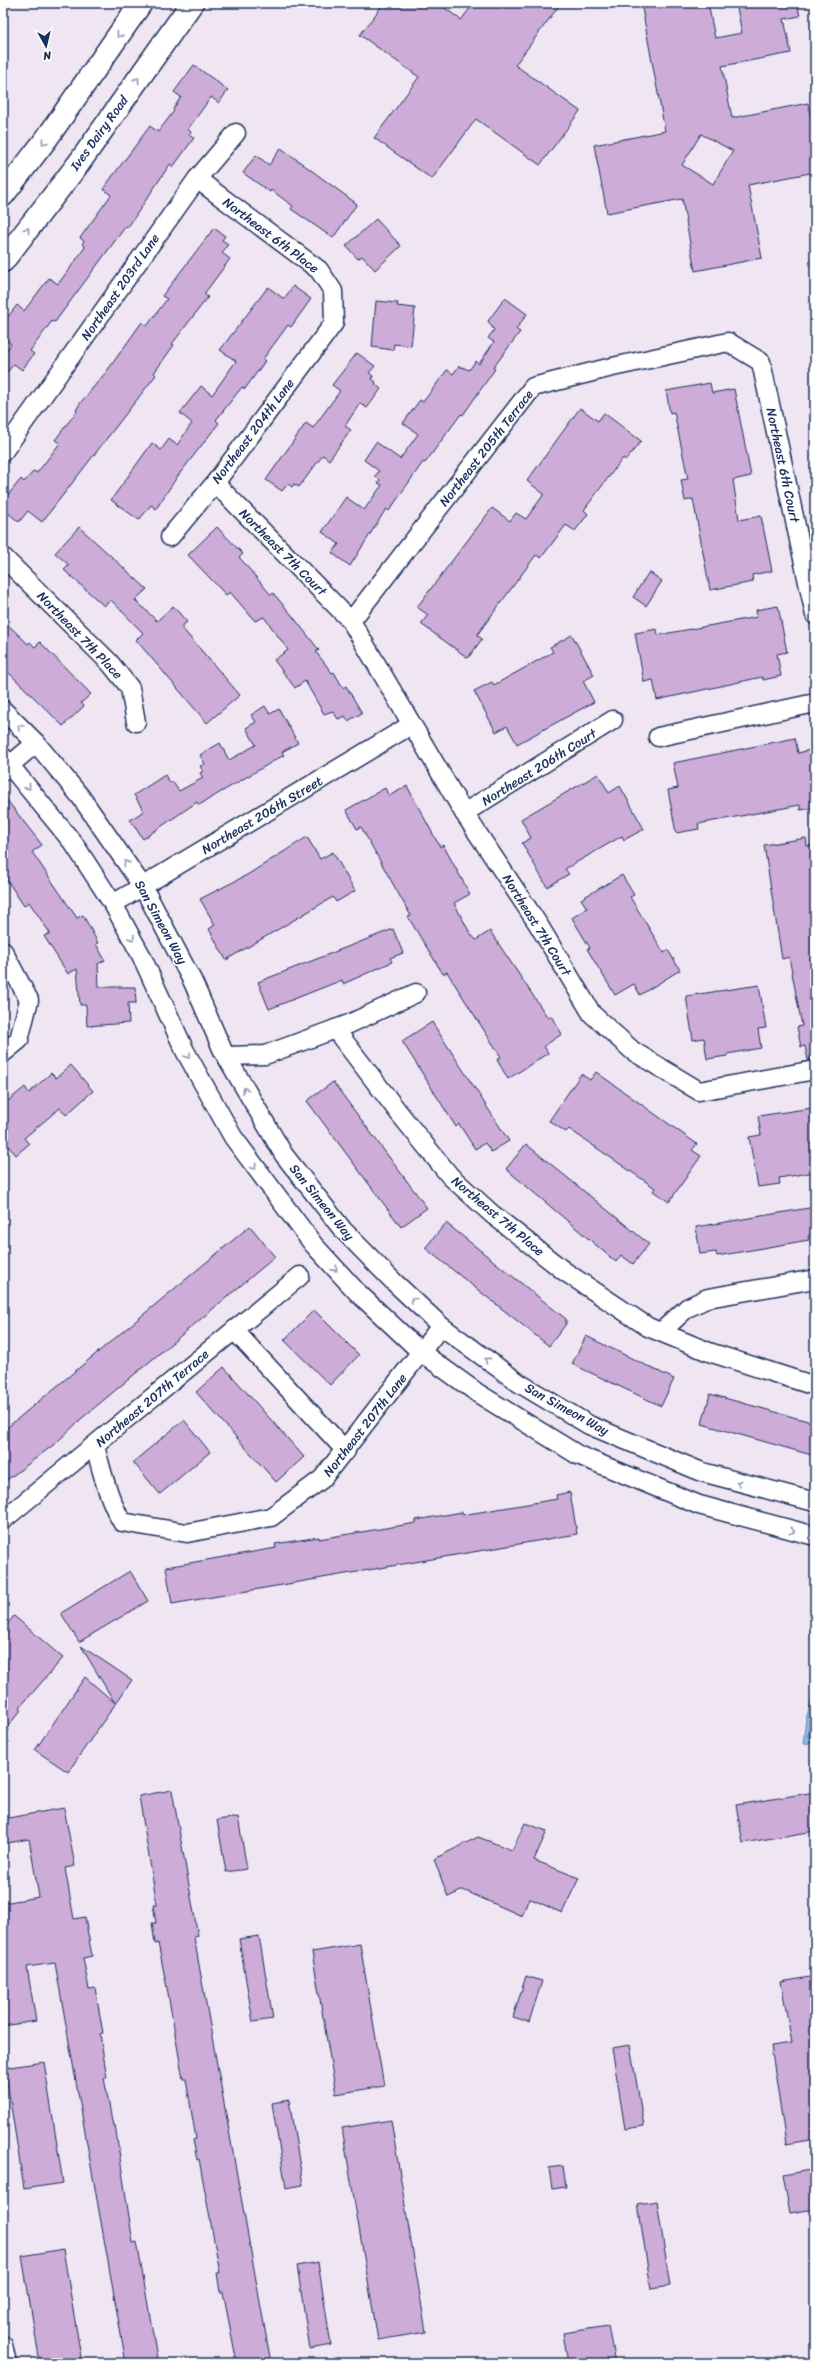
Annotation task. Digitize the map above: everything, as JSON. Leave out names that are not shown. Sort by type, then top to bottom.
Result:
[{"type":"main road","points":[[3,195],[47,138],[141,3]]},
{"type":"main road","name":"Ives Dairy Road","points":[[3,261],[78,163],[192,3]]},
{"type":"street","name":"Northeast 203rd Lane","points":[[6,449],[197,179],[236,133]]},
{"type":"street","name":"Northeast 6th Place","points":[[197,179],[319,270],[333,291],[334,323]]},
{"type":"street","name":"Northeast 204th Lane","points":[[170,537],[215,483],[334,323]]},
{"type":"street","name":"Northeast 205th Terrace","points":[[351,621],[533,387],[608,368],[728,342],[761,362]]},
{"type":"street","name":"Northeast 6th Court","points":[[761,362],[815,615]]},
{"type":"street","name":"Northeast 7th Court","points":[[215,483],[351,621],[464,813],[538,924],[592,1014],[633,1051],[699,1091],[815,1070]]},
{"type":"street","name":"Northeast 7th Place","points":[[3,557],[110,663],[130,688],[136,722]]},
{"type":"street","points":[[658,737],[815,703]]},
{"type":"street","name":"San Simeon Way","points":[[3,710],[36,743],[80,796],[143,887],[193,982],[226,1056],[284,1155],[343,1230],[395,1283],[441,1326],[518,1383],[589,1425],[702,1472],[815,1502]]},
{"type":"street","name":"Northeast 206th Court","points":[[464,813],[613,720]]},
{"type":"street","name":"Northeast 206th Street","points":[[114,904],[411,725]]},
{"type":"street","points":[[36,743],[6,764],[74,844],[114,904],[141,955],[185,1051],[233,1137],[313,1244],[357,1292],[422,1353],[479,1394],[578,1455],[699,1505],[815,1536]]},
{"type":"street","points":[[3,951],[29,1000],[19,1040],[3,1053]]},
{"type":"street","points":[[226,1056],[265,1055],[335,1029],[416,993]]},
{"type":"street","name":"Northeast 7th Place","points":[[335,1029],[399,1113],[450,1176],[492,1214],[564,1272],[648,1327],[709,1352],[815,1386]]},
{"type":"street","name":"Northeast 207th Terrace","points":[[3,1520],[95,1446],[300,1276]]},
{"type":"street","points":[[661,1332],[687,1308],[708,1298],[815,1279]]},
{"type":"street","name":"Northeast 207th Lane","points":[[95,1446],[110,1499],[122,1522],[187,1533],[271,1517],[322,1479],[391,1390],[422,1353],[441,1326]]},
{"type":"street","points":[[234,1330],[346,1450]]},
{"type":"street","points":[[3,2345],[7,2363]]},
{"type":"water","points":[[815,1689],[815,1742],[803,1744],[806,1719]]},
{"type":"building","points":[[384,3],[438,3],[461,20],[474,3],[561,3],[515,65],[580,111],[540,165],[476,119],[432,179],[374,138],[419,77],[360,35]]},
{"type":"building","points":[[641,3],[708,3],[715,38],[742,33],[736,3],[797,3],[800,16],[784,19],[791,53],[722,66],[732,118],[808,103],[815,140],[815,172],[748,185],[762,258],[695,271],[682,199],[607,213],[594,145],[665,131]],"holes":[[[701,134],[733,151],[713,184],[682,165]]]},
{"type":"building","points":[[194,65],[228,90],[219,103],[211,97],[188,129],[191,132],[189,135],[194,138],[173,167],[170,164],[128,227],[126,226],[55,322],[52,321],[30,351],[34,354],[22,370],[14,364],[3,377],[3,355],[11,344],[3,338],[3,323],[17,305],[24,311],[49,278],[58,284],[79,256],[85,247],[82,244],[84,241],[80,238],[111,195],[103,189],[150,126],[158,132],[174,111],[173,109],[181,97],[174,92]]},
{"type":"building","points":[[281,148],[357,204],[333,238],[291,209],[293,206],[271,190],[270,192],[243,173],[256,155],[269,165]]},
{"type":"building","points":[[376,219],[401,246],[375,270],[362,256],[358,259],[346,246]]},
{"type":"building","points":[[214,228],[225,236],[222,240],[228,244],[222,253],[230,259],[204,294],[208,297],[172,344],[174,345],[154,373],[156,375],[42,522],[28,511],[19,522],[3,509],[3,501],[21,479],[24,482],[34,471],[37,473],[60,443],[55,440],[77,411],[76,410],[81,402],[107,371],[142,322],[147,326],[167,299],[162,296]]},
{"type":"building","points":[[293,286],[311,299],[291,327],[288,325],[263,359],[265,361],[245,389],[242,387],[216,420],[219,423],[177,477],[156,509],[151,505],[139,520],[111,500],[152,443],[161,450],[169,439],[177,445],[192,423],[180,413],[201,386],[212,395],[236,361],[220,350],[268,287],[284,299]]},
{"type":"building","points":[[505,298],[527,314],[516,329],[520,332],[493,368],[495,369],[463,415],[461,414],[425,463],[423,462],[389,511],[386,509],[350,566],[332,553],[339,544],[322,532],[346,497],[364,510],[382,485],[378,483],[380,480],[375,476],[379,471],[364,460],[376,442],[400,459],[418,434],[403,423],[420,400],[423,402],[447,370],[453,374],[459,366],[469,370],[476,361],[479,364],[494,342],[488,338],[494,330],[488,321]]},
{"type":"building","points":[[376,301],[398,303],[397,306],[415,308],[411,346],[394,344],[393,350],[372,347]]},
{"type":"building","points":[[357,353],[375,366],[369,373],[373,376],[372,379],[376,382],[375,384],[381,389],[367,408],[360,403],[345,426],[351,430],[329,460],[323,455],[299,487],[294,484],[292,487],[288,484],[282,491],[266,480],[306,423],[313,428],[340,391],[332,385]]},
{"type":"building","points":[[710,383],[712,393],[734,389],[751,476],[733,480],[739,520],[761,516],[772,571],[752,575],[753,582],[710,590],[693,499],[685,501],[681,480],[688,479],[674,412],[670,413],[666,391]]},
{"type":"building","points":[[580,408],[598,421],[604,413],[641,441],[626,460],[623,458],[584,510],[588,514],[575,531],[566,525],[541,558],[536,555],[477,635],[482,639],[468,658],[421,624],[428,615],[417,607],[492,508],[510,521],[516,513],[526,519],[544,494],[527,481]]},
{"type":"building","points":[[79,527],[147,589],[135,600],[157,621],[173,606],[187,622],[181,627],[240,695],[207,723],[136,640],[143,633],[111,600],[104,606],[64,570],[69,565],[55,553]]},
{"type":"building","points":[[217,527],[243,554],[239,557],[271,595],[273,593],[291,614],[319,650],[316,652],[332,673],[334,672],[343,688],[346,686],[362,713],[348,721],[345,716],[338,719],[333,711],[324,714],[305,681],[295,688],[274,660],[288,650],[264,617],[255,621],[230,592],[226,595],[188,555]]},
{"type":"building","points":[[649,572],[662,581],[646,606],[633,597]]},
{"type":"building","points":[[778,606],[787,652],[777,654],[781,676],[763,680],[762,677],[657,700],[653,680],[644,682],[635,633],[657,629],[658,635],[757,617],[756,610]]},
{"type":"building","points":[[3,620],[28,644],[30,642],[35,647],[40,642],[91,694],[81,703],[84,706],[63,726],[3,667]]},
{"type":"building","points":[[572,635],[594,675],[583,681],[594,702],[517,744],[507,726],[496,732],[474,691],[492,682],[494,685],[553,652],[550,647]]},
{"type":"building","points":[[265,706],[270,714],[279,709],[298,743],[282,752],[284,755],[199,805],[197,802],[143,839],[130,820],[144,811],[134,795],[165,775],[170,783],[172,781],[179,791],[203,778],[200,773],[203,771],[200,766],[205,764],[200,755],[220,743],[229,760],[256,745],[246,728],[256,722],[251,715]]},
{"type":"building","points":[[795,738],[798,753],[810,750],[815,779],[815,808],[800,810],[800,805],[698,824],[699,829],[676,833],[668,790],[678,788],[673,763]]},
{"type":"building","points":[[598,774],[609,793],[620,786],[644,829],[624,840],[622,836],[565,869],[569,874],[547,887],[522,843],[531,838],[521,819]]},
{"type":"building","points":[[407,786],[440,847],[443,845],[470,894],[454,903],[470,933],[476,940],[490,931],[548,1018],[551,1016],[562,1034],[544,1046],[548,1053],[508,1079],[497,1060],[501,1057],[447,972],[443,974],[408,917],[411,916],[361,827],[357,829],[346,810],[385,788],[389,796]]},
{"type":"building","points":[[3,795],[42,845],[32,852],[77,918],[83,915],[98,943],[96,944],[105,960],[98,964],[99,987],[135,987],[136,1003],[128,1003],[129,1023],[87,1026],[86,1005],[80,1005],[77,969],[68,974],[44,936],[50,933],[29,902],[24,906],[3,874]]},
{"type":"building","points":[[307,837],[320,859],[333,852],[355,891],[336,902],[333,897],[226,960],[209,929],[215,925],[200,899],[247,875]]},
{"type":"building","points":[[806,838],[807,846],[815,845],[815,1059],[808,1060],[805,1046],[801,1047],[797,1027],[802,1026],[789,957],[782,959],[764,845]]},
{"type":"building","points":[[622,875],[634,895],[630,897],[664,953],[668,950],[680,970],[640,995],[634,984],[615,995],[587,949],[590,948],[572,918],[587,908],[581,899]]},
{"type":"building","points":[[393,929],[403,953],[390,958],[392,962],[343,984],[342,980],[269,1009],[258,982]]},
{"type":"building","points":[[759,985],[766,1028],[758,1029],[761,1048],[707,1059],[704,1038],[693,1040],[686,996]]},
{"type":"building","points":[[432,1022],[509,1141],[491,1152],[485,1143],[475,1149],[459,1124],[456,1127],[402,1041]]},
{"type":"building","points":[[71,1065],[93,1091],[66,1115],[60,1108],[24,1138],[29,1144],[16,1155],[3,1140],[3,1105],[25,1087],[29,1093],[51,1073],[56,1078]]},
{"type":"building","points":[[596,1072],[697,1144],[692,1150],[701,1156],[669,1202],[653,1191],[655,1188],[569,1129],[566,1132],[549,1121],[581,1074],[590,1080]]},
{"type":"building","points":[[333,1082],[427,1208],[401,1227],[307,1101]]},
{"type":"building","points":[[812,1108],[815,1130],[815,1172],[779,1178],[780,1184],[758,1187],[749,1137],[761,1135],[758,1116]]},
{"type":"building","points":[[526,1144],[649,1244],[633,1264],[621,1255],[616,1262],[506,1169]]},
{"type":"building","points":[[815,1207],[815,1234],[808,1236],[809,1240],[717,1256],[716,1252],[700,1254],[696,1227]]},
{"type":"building","points":[[446,1223],[566,1319],[566,1324],[549,1346],[425,1248]]},
{"type":"building","points":[[250,1226],[275,1257],[81,1419],[56,1443],[3,1483],[3,1431]]},
{"type":"building","points":[[314,1310],[359,1355],[330,1385],[284,1340]]},
{"type":"building","points":[[586,1336],[674,1379],[661,1406],[572,1364]]},
{"type":"building","points":[[224,1367],[304,1457],[276,1482],[196,1392]]},
{"type":"building","points":[[710,1394],[815,1423],[815,1456],[702,1424]]},
{"type":"building","points":[[184,1420],[210,1452],[160,1494],[133,1462]]},
{"type":"building","points":[[570,1492],[577,1534],[172,1604],[166,1567],[276,1548],[275,1544],[319,1537],[319,1539],[416,1523],[416,1520],[462,1512],[462,1515],[557,1499],[556,1495]]},
{"type":"building","points":[[130,1571],[148,1601],[79,1642],[61,1613]]},
{"type":"building","points":[[14,1616],[63,1658],[20,1707],[22,1709],[3,1732],[3,1629]]},
{"type":"building","points":[[81,1646],[132,1680],[68,1772],[35,1750],[85,1677],[115,1703]]},
{"type":"building","points":[[172,1790],[198,1936],[194,1937],[271,2363],[237,2363],[223,2292],[220,2292],[217,2273],[220,2273],[199,2159],[197,2160],[193,2140],[196,2139],[186,2079],[183,2079],[158,1943],[155,1944],[152,1923],[156,1923],[153,1905],[157,1905],[139,1796]]},
{"type":"building","points":[[815,1792],[815,1831],[743,1843],[736,1805]]},
{"type":"building","points":[[64,1808],[75,1866],[65,1868],[74,1919],[85,1917],[92,1956],[83,1958],[89,1989],[95,1988],[103,2033],[100,2034],[107,2078],[104,2078],[113,2126],[115,2125],[133,2243],[137,2242],[158,2363],[126,2363],[55,1963],[27,1967],[36,2021],[3,2026],[3,1903],[39,1897],[29,1839],[3,1844],[3,1819]]},
{"type":"building","points":[[238,1817],[247,1869],[226,1872],[217,1820]]},
{"type":"building","points":[[525,1823],[547,1831],[534,1860],[579,1878],[562,1913],[529,1898],[522,1916],[463,1890],[448,1897],[434,1859],[478,1837],[512,1850]]},
{"type":"building","points":[[259,1936],[273,2019],[253,2022],[239,1939]]},
{"type":"building","points":[[360,1944],[384,2086],[336,2094],[312,1952]]},
{"type":"building","points":[[526,1976],[542,1981],[529,2022],[513,2017]]},
{"type":"building","points":[[815,1976],[815,2139],[786,2144],[771,2046],[792,2043],[781,1982]]},
{"type":"building","points":[[630,2045],[644,2126],[625,2129],[612,2048]]},
{"type":"building","points":[[44,2062],[63,2183],[24,2189],[7,2081],[4,2082],[3,2068]]},
{"type":"building","points":[[289,2100],[303,2185],[286,2188],[272,2103]]},
{"type":"building","points":[[391,2120],[426,2332],[378,2340],[342,2128]]},
{"type":"building","points":[[563,2166],[566,2187],[552,2189],[549,2168]]},
{"type":"building","points":[[815,2169],[815,2209],[790,2213],[783,2175]]},
{"type":"building","points":[[657,2201],[670,2286],[651,2289],[638,2204]]},
{"type":"building","points":[[63,2249],[82,2363],[40,2363],[22,2256]]},
{"type":"building","points":[[318,2262],[331,2345],[310,2349],[297,2266]]},
{"type":"building","points":[[608,2326],[615,2363],[568,2363],[563,2333]]}]
